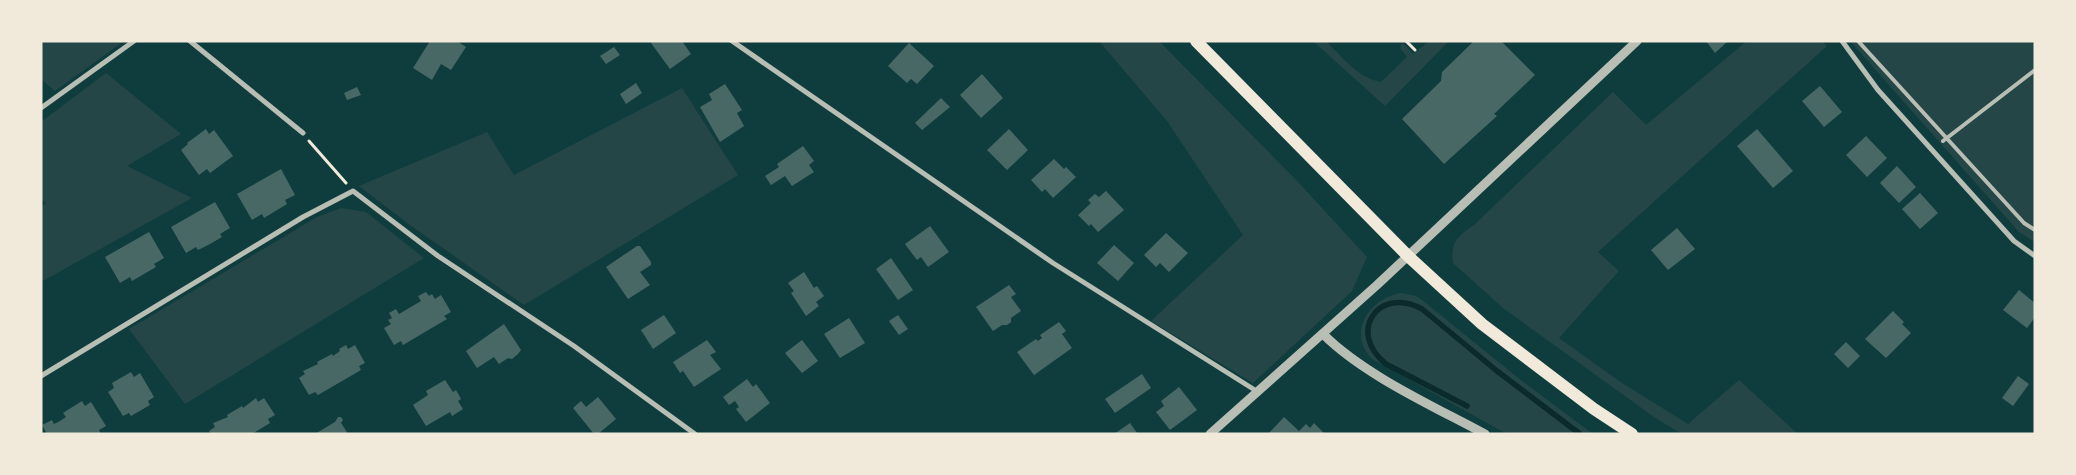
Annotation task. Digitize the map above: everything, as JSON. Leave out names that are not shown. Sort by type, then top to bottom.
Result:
[{"type":"main road","points":[[1196,41],[1408,256],[1482,324],[1594,409],[1632,434]]},
{"type":"street","points":[[41,108],[134,41]]},
{"type":"street","points":[[190,41],[303,133]]},
{"type":"street","points":[[732,41],[1053,263],[1258,393]]},
{"type":"street","points":[[1210,434],[1258,393],[1408,256],[1637,41]]},
{"type":"street","points":[[1842,41],[1878,90],[2014,241],[2035,256]]},
{"type":"street","points":[[41,376],[303,217],[353,191],[438,256],[574,346],[695,434]]},
{"type":"street","points":[[1323,334],[1339,350],[1363,366],[1485,434]]},
{"type":"lane","points":[[1858,41],[1945,140],[2024,223],[2035,230]]},
{"type":"lane","points":[[1945,140],[2035,70]]},
{"type":"path","points":[[1406,41],[1415,50]]},
{"type":"path","points":[[303,133],[353,191]]},
{"type":"shaded area","points":[[41,41],[124,41],[55,91],[41,79]]},
{"type":"shaded area","points":[[1099,41],[1159,41],[1299,183],[1367,257],[1352,291],[1253,383],[1151,321],[1243,235],[1167,121]]},
{"type":"shaded area","points":[[1313,41],[1326,41],[1344,60],[1358,71],[1373,80],[1381,82],[1407,57],[1400,48],[1402,42],[1413,54],[1429,41],[1449,41],[1385,106]]},
{"type":"shaded area","points":[[1747,41],[1822,41],[1827,46],[1598,252],[1619,271],[1559,338],[1619,381],[1688,424],[1739,380],[1798,434],[1682,434],[1654,417],[1503,308],[1453,263],[1452,256],[1456,240],[1613,92],[1646,125]]},
{"type":"shaded area","points":[[1850,41],[2035,41],[2035,242],[2019,232]]},
{"type":"shaded area","points":[[106,73],[181,134],[127,166],[192,198],[41,282],[41,207],[46,203],[41,198],[41,122]]},
{"type":"shaded area","points":[[682,88],[738,175],[524,305],[410,225],[359,186],[487,132],[514,175]]},
{"type":"shaded area","points":[[341,208],[366,212],[424,258],[185,404],[129,329],[317,217]]},
{"type":"shaded area","points":[[1402,293],[1416,296],[1422,300],[1522,381],[1593,434],[1507,434],[1372,359],[1365,349],[1361,338],[1365,318],[1380,301]]},
{"type":"building","points":[[430,41],[457,41],[466,47],[451,70],[441,64],[432,80],[413,68]]},
{"type":"building","points":[[653,41],[682,41],[691,54],[670,69],[651,43]]},
{"type":"building","points":[[1474,41],[1501,41],[1535,75],[1494,114],[1497,116],[1444,164],[1402,119],[1441,81],[1442,72]]},
{"type":"building","points":[[1706,41],[1728,41],[1715,53]]},
{"type":"building","points":[[909,43],[934,66],[917,84],[911,79],[907,83],[888,66]]},
{"type":"building","points":[[614,47],[620,55],[606,64],[600,56]]},
{"type":"building","points":[[982,74],[1003,98],[981,118],[960,95]]},
{"type":"building","points":[[636,83],[642,93],[626,104],[620,94]]},
{"type":"building","points":[[725,84],[742,110],[737,113],[744,126],[720,142],[700,107],[712,100],[709,94]]},
{"type":"building","points":[[1820,86],[1842,112],[1824,127],[1802,101]]},
{"type":"building","points":[[357,87],[361,95],[347,100],[344,93]]},
{"type":"building","points":[[941,98],[950,107],[922,130],[915,123]]},
{"type":"building","points":[[206,129],[209,134],[214,130],[233,156],[210,173],[207,169],[199,175],[181,150],[187,143]]},
{"type":"building","points":[[1009,129],[1028,150],[1007,170],[987,150]]},
{"type":"building","points":[[1757,129],[1793,171],[1773,188],[1737,146]]},
{"type":"building","points":[[1866,136],[1887,158],[1867,177],[1846,155]]},
{"type":"building","points":[[803,146],[814,161],[809,165],[814,172],[792,186],[785,176],[771,185],[765,176],[779,167],[777,164]]},
{"type":"building","points":[[1054,159],[1076,177],[1053,198],[1045,189],[1042,192],[1031,180]]},
{"type":"building","points":[[1897,166],[1916,187],[1899,203],[1880,183]]},
{"type":"building","points":[[281,169],[295,195],[285,200],[287,204],[264,218],[262,214],[252,220],[237,194]]},
{"type":"building","points":[[1106,191],[1124,210],[1098,232],[1091,224],[1089,226],[1078,215],[1091,203],[1088,200],[1095,194],[1099,197]]},
{"type":"building","points":[[1920,193],[1938,213],[1920,229],[1902,209]]},
{"type":"building","points":[[215,202],[230,228],[220,234],[222,237],[210,244],[198,250],[196,247],[186,253],[171,227]]},
{"type":"building","points":[[930,226],[949,252],[928,267],[921,257],[917,260],[905,244]]},
{"type":"building","points":[[1677,228],[1695,249],[1668,270],[1651,250]]},
{"type":"building","points":[[149,232],[164,258],[154,264],[156,267],[132,281],[130,277],[120,283],[105,257]]},
{"type":"building","points":[[1166,233],[1188,253],[1169,272],[1160,263],[1156,267],[1144,255]]},
{"type":"building","points":[[1114,245],[1134,263],[1118,281],[1097,263]]},
{"type":"building","points":[[637,246],[640,246],[651,262],[651,265],[640,272],[650,285],[628,299],[606,267]]},
{"type":"building","points":[[891,258],[913,290],[898,300],[876,269]]},
{"type":"building","points":[[804,272],[814,288],[817,286],[824,296],[816,302],[819,306],[806,316],[791,293],[794,291],[788,283]]},
{"type":"building","points":[[1009,285],[1016,294],[1011,297],[1021,311],[1011,318],[1011,322],[1007,325],[1002,325],[993,331],[976,307]]},
{"type":"building","points":[[2019,290],[2035,303],[2035,317],[2027,328],[2003,310]]},
{"type":"building","points":[[426,292],[429,296],[432,294],[435,299],[441,295],[451,312],[444,316],[447,319],[403,345],[401,341],[394,345],[384,328],[391,324],[388,320],[392,318],[389,313],[396,309],[399,314],[421,301],[418,296]]},
{"type":"building","points":[[1893,311],[1904,322],[1902,324],[1911,333],[1886,358],[1865,339]]},
{"type":"building","points":[[664,315],[676,333],[653,349],[641,330]]},
{"type":"building","points":[[898,315],[908,329],[899,335],[889,321]]},
{"type":"building","points":[[849,318],[865,343],[840,358],[824,334]]},
{"type":"building","points":[[1059,322],[1066,331],[1062,334],[1072,348],[1034,375],[1017,352],[1036,339],[1038,341],[1042,338],[1040,335]]},
{"type":"building","points":[[504,324],[521,350],[512,359],[508,358],[499,364],[494,357],[477,368],[466,351]]},
{"type":"building","points":[[707,340],[716,352],[710,355],[721,369],[694,387],[683,371],[680,373],[673,362]]},
{"type":"building","points":[[802,340],[818,361],[802,373],[785,353]]},
{"type":"building","points":[[1846,342],[1860,356],[1848,368],[1834,354]]},
{"type":"building","points":[[346,345],[348,349],[355,345],[365,363],[359,366],[361,370],[318,395],[315,392],[309,395],[299,378],[305,374],[303,371],[318,364],[317,362],[332,354],[333,356]]},
{"type":"building","points":[[131,372],[134,377],[140,373],[154,397],[148,401],[150,405],[131,416],[129,413],[123,416],[108,392],[114,388],[112,383]]},
{"type":"building","points":[[1142,374],[1151,388],[1115,413],[1105,399]]},
{"type":"building","points":[[2018,376],[2029,384],[2013,406],[2002,398]]},
{"type":"building","points":[[747,379],[753,387],[756,384],[770,403],[746,422],[736,409],[739,407],[735,401],[729,405],[723,397]]},
{"type":"building","points":[[445,380],[453,392],[456,390],[461,399],[458,401],[463,409],[452,416],[450,412],[426,426],[413,405],[428,395],[426,391]]},
{"type":"building","points":[[1179,387],[1197,410],[1170,430],[1156,412],[1164,406],[1161,401]]},
{"type":"building","points":[[598,397],[616,419],[598,434],[594,434],[573,408],[581,401],[586,407]]},
{"type":"building","points":[[256,398],[258,402],[264,398],[275,415],[268,419],[270,423],[252,434],[211,434],[209,431],[215,427],[213,423],[228,417],[227,415],[242,406],[243,408]]},
{"type":"building","points":[[82,401],[85,406],[91,402],[106,426],[99,430],[101,434],[47,434],[42,425],[52,420],[54,424],[60,421],[66,417],[63,413]]},
{"type":"building","points":[[338,417],[341,417],[343,420],[341,423],[347,432],[346,434],[315,434],[335,422]]},
{"type":"building","points":[[1284,417],[1299,431],[1306,424],[1310,428],[1314,423],[1325,434],[1268,434]]},
{"type":"building","points":[[1130,423],[1137,433],[1114,434]]},
{"type":"waterway","points":[[1467,406],[1386,364],[1374,351],[1369,339],[1368,326],[1373,316],[1381,307],[1393,303],[1406,303],[1422,309],[1497,371],[1580,434]]}]
